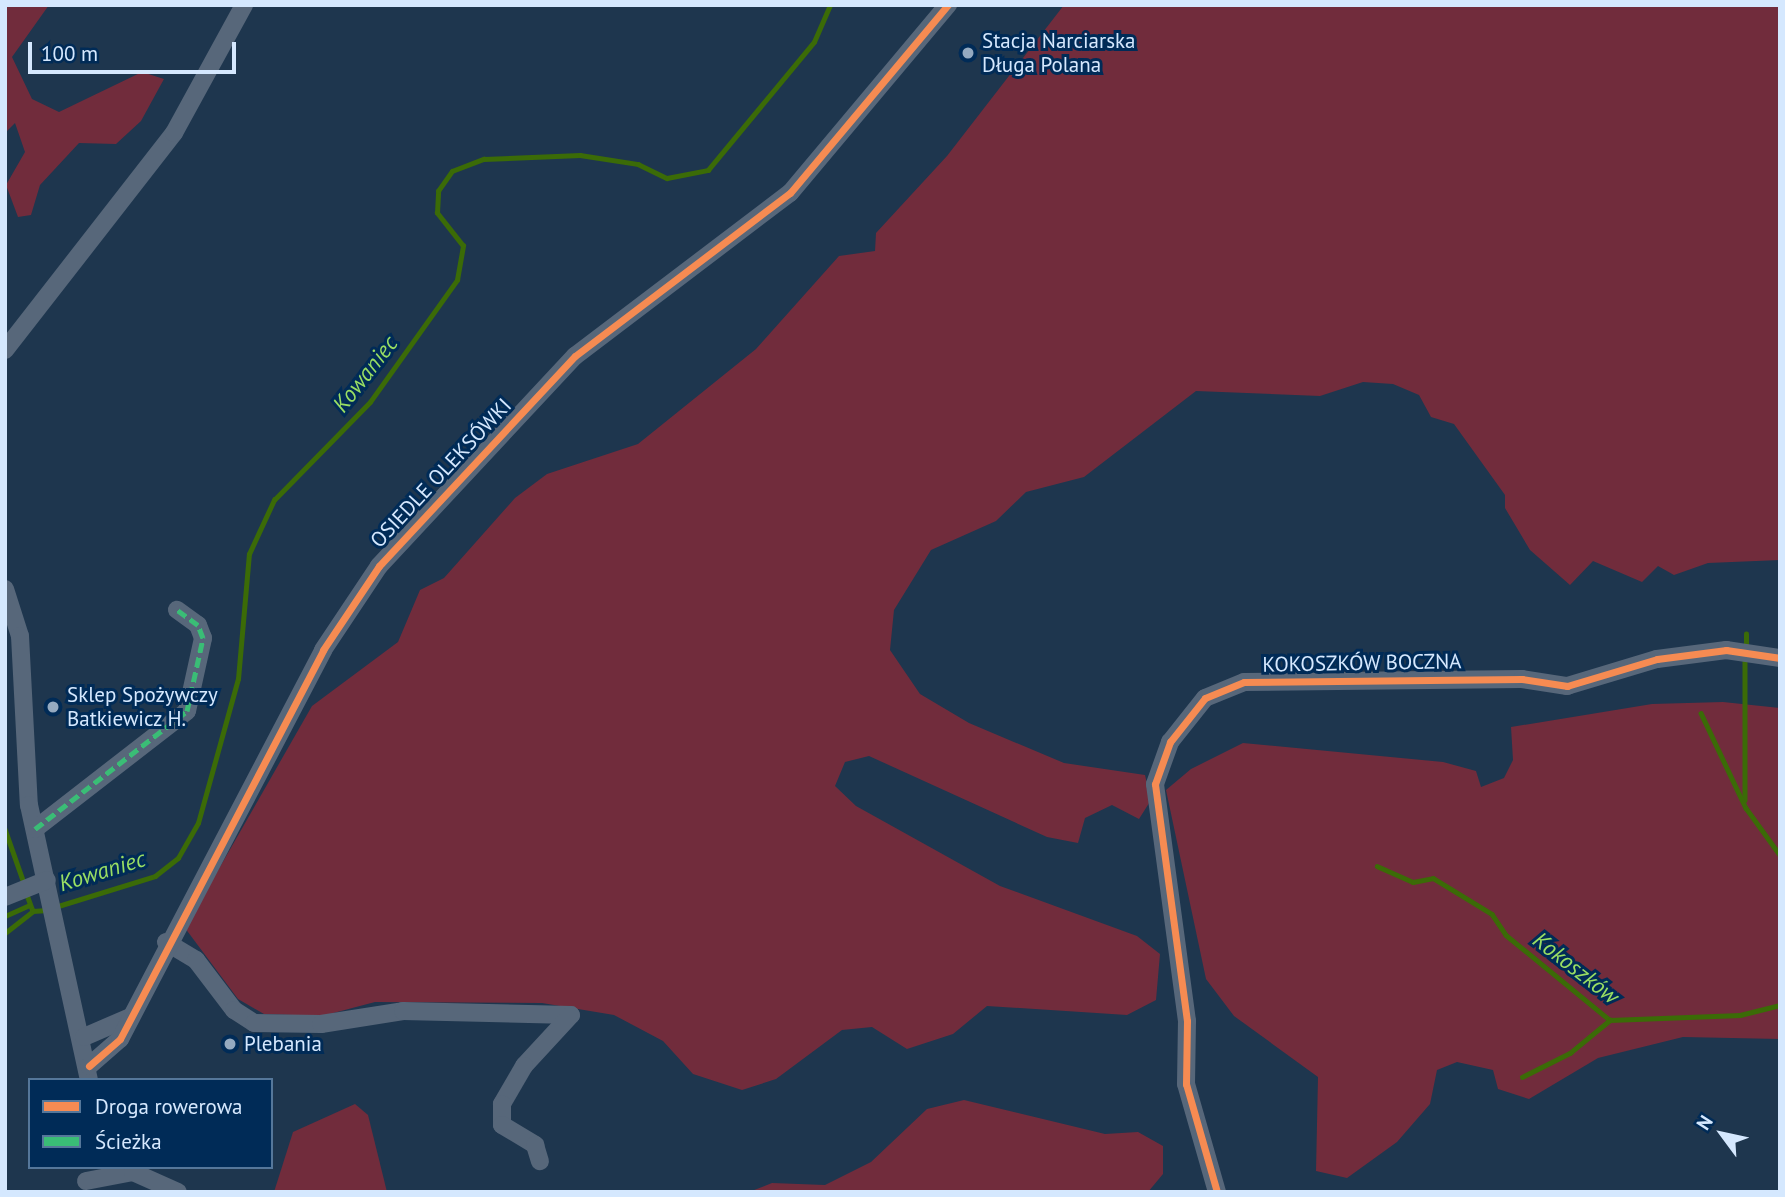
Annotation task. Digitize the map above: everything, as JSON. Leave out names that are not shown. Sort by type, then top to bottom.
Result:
[{"type":"street","points":[[5,350],[174,133],[244,5]]},
{"type":"street","name":"OSIEDLE OLEKSÓWKI","points":[[89,1073],[107,1056],[323,650],[379,566],[575,356],[790,193],[948,5]]},
{"type":"street","points":[[5,589],[20,636],[42,885],[56,917],[84,1037],[89,1073]]},
{"type":"street","points":[[35,829],[187,711],[203,638],[198,625],[177,610]]},
{"type":"street","name":"KOKOSZKÓW BOCZNA","points":[[1217,1192],[1186,1084],[1187,1021],[1155,784],[1170,742],[1205,698],[1244,682],[1495,679],[1567,686],[1726,650],[1780,658]]},
{"type":"street","points":[[6,897],[42,885]]},
{"type":"street","points":[[166,942],[196,960],[234,1010],[254,1023],[321,1024],[403,1011],[571,1015],[524,1066],[502,1104],[502,1125],[535,1145],[540,1161]]},
{"type":"street","points":[[84,1037],[128,1018]]},
{"type":"street","points":[[86,1180],[133,1172],[178,1192]]},
{"type":"shaded area","points":[[5,5],[49,5],[12,57],[32,99],[59,112],[142,72],[164,79],[141,121],[116,144],[79,143],[40,185],[31,215],[18,217],[6,185],[25,152],[15,123],[5,133]]},
{"type":"shaded area","points":[[1064,5],[1780,5],[1780,560],[1708,563],[1674,575],[1658,566],[1642,582],[1593,561],[1570,585],[1530,550],[1505,508],[1505,495],[1454,424],[1431,417],[1419,395],[1393,384],[1363,382],[1320,396],[1196,391],[1084,477],[1026,492],[996,521],[931,550],[894,610],[890,650],[920,694],[969,723],[1064,763],[1145,775],[1151,800],[1139,819],[1112,805],[1085,818],[1078,843],[1047,837],[869,756],[845,762],[835,786],[856,806],[1000,886],[1137,936],[1160,954],[1156,1000],[1127,1015],[987,1006],[953,1034],[907,1049],[872,1027],[842,1030],[776,1079],[742,1090],[693,1074],[663,1041],[614,1015],[542,1003],[375,1002],[322,1016],[264,1014],[238,999],[185,928],[312,706],[398,642],[420,590],[444,578],[515,498],[547,474],[638,444],[756,349],[839,256],[875,251],[876,233],[947,156]]},
{"type":"shaded area","points":[[1723,702],[1780,708],[1780,1039],[1683,1037],[1598,1058],[1529,1099],[1498,1089],[1493,1070],[1457,1062],[1437,1070],[1430,1104],[1397,1142],[1347,1178],[1316,1171],[1318,1077],[1234,1016],[1206,979],[1166,790],[1191,769],[1243,743],[1443,762],[1476,771],[1481,787],[1504,778],[1513,760],[1511,727],[1652,704]]},
{"type":"shaded area","points":[[964,1100],[1105,1134],[1138,1132],[1163,1146],[1163,1174],[1148,1192],[749,1192],[772,1183],[825,1185],[871,1162],[927,1109]]},
{"type":"shaded area","points":[[355,1104],[368,1115],[387,1192],[274,1192],[293,1132]]},
{"type":"waterway","name":"Kowaniec","points":[[55,907],[155,876],[178,858],[198,823],[238,679],[249,554],[274,500],[370,402],[457,280],[463,246],[437,213],[438,191],[452,171],[484,159],[580,155],[638,164],[667,178],[708,170],[814,42],[830,5]]},
{"type":"waterway","points":[[1746,634],[1746,646]]},
{"type":"waterway","points":[[1745,659],[1745,800]]},
{"type":"waterway","points":[[1701,713],[1746,808],[1780,855]]},
{"type":"waterway","points":[[5,829],[24,883]]},
{"type":"waterway","name":"Kokoszków","points":[[1377,866],[1413,882],[1433,878],[1492,914],[1506,935],[1610,1020],[1740,1015],[1780,1005]]},
{"type":"waterway","points":[[26,892],[33,911]]},
{"type":"waterway","points":[[5,916],[30,905]]},
{"type":"waterway","name":"Kowaniec","points":[[5,933],[33,911],[47,910]]},
{"type":"waterway","points":[[1522,1077],[1570,1053],[1610,1020]]},
{"type":"marked path","points":[[35,829],[187,711],[203,638],[198,625],[177,610]]},
{"type":"cycle path","points":[[89,1066],[120,1039],[323,650],[379,566],[575,356],[790,193],[948,5]]},
{"type":"cycle path","points":[[1217,1192],[1186,1084],[1187,1021],[1155,784],[1170,742],[1205,698],[1244,682],[1522,679],[1567,686],[1657,659],[1726,650],[1780,658]]},
{"type":"place","name":"Stacja Narciarska Długa Polana","points":[[968,53]]},
{"type":"place","name":"Sklep Spożywczy Batkiewicz H.","points":[[53,707]]},
{"type":"place","name":"Plebania","points":[[230,1044]]}]
